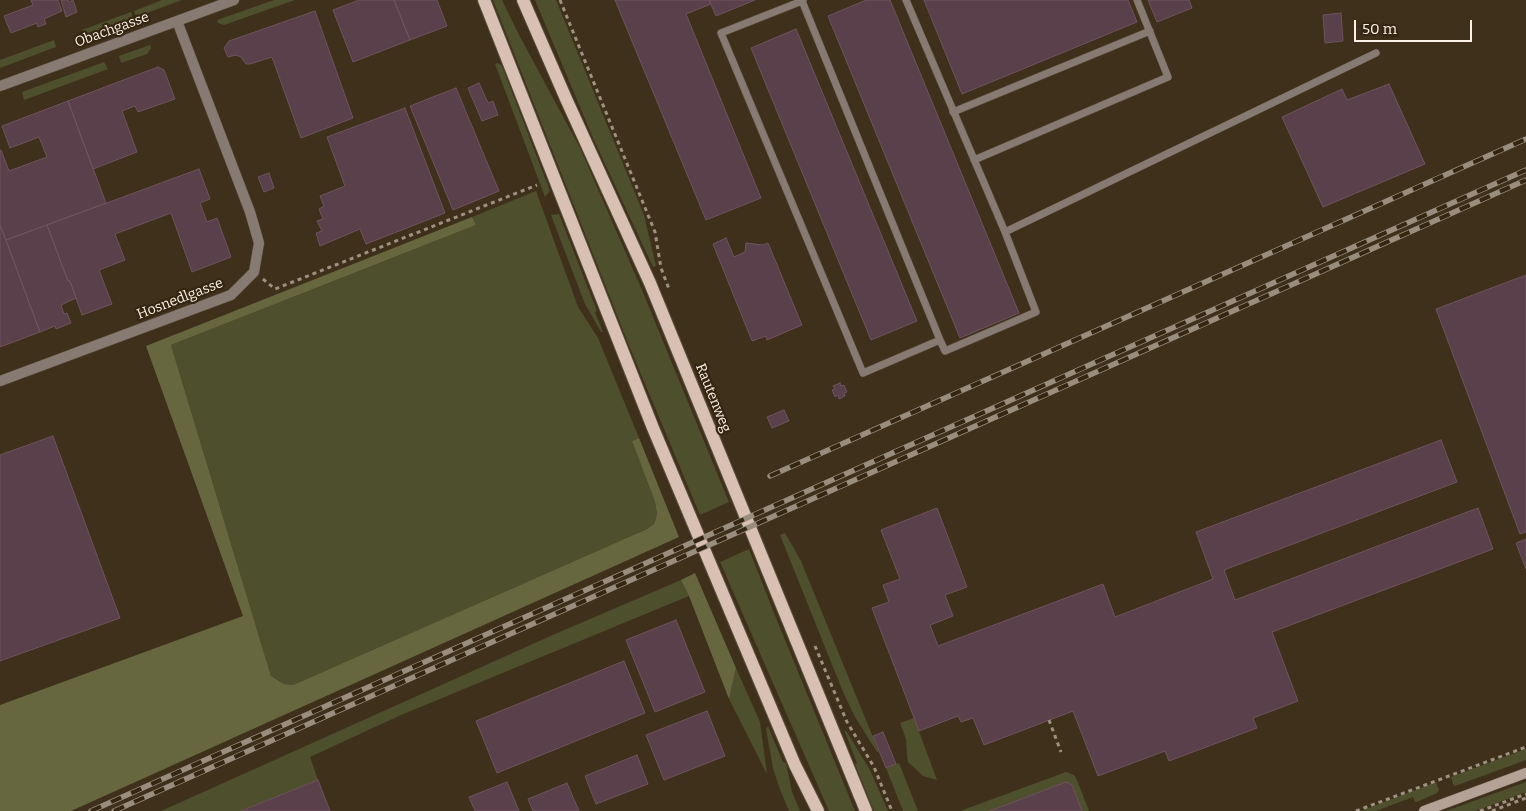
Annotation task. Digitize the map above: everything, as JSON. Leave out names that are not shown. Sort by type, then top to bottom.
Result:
[{"type":"main road","points":[[484,0],[653,428],[795,765],[818,811]]},
{"type":"main road","name":"Rautenweg","points":[[523,0],[650,283],[866,811]]},
{"type":"street","name":"Obachgasse","points":[[0,86],[234,0]]},
{"type":"street","name":"Hosnedlgasse","points":[[0,381],[231,295],[254,272],[259,243],[250,212],[177,21]]},
{"type":"street","points":[[1424,811],[1526,773]]},
{"type":"lane","points":[[906,0],[1005,232],[1036,312],[945,351],[802,0],[721,33],[863,373],[940,340]]},
{"type":"lane","points":[[974,160],[1168,77],[1137,0]]},
{"type":"lane","points":[[953,112],[1150,31]]},
{"type":"lane","points":[[1005,232],[1376,53]]},
{"type":"path","points":[[560,0],[654,232],[661,268],[672,295]]},
{"type":"path","points":[[269,283],[275,289],[537,185]]},
{"type":"path","points":[[813,640],[847,722],[874,767],[892,811]]},
{"type":"path","points":[[1049,720],[1061,752]]},
{"type":"path","points":[[1356,811],[1526,747]]},
{"type":"path","points":[[1480,811],[1526,794]]},
{"type":"path","points":[[1492,811],[1526,798]]},
{"type":"green space","points":[[162,0],[182,0],[136,17],[134,11]]},
{"type":"green space","points":[[274,0],[295,0],[224,25],[218,23],[217,20]]},
{"type":"green space","points":[[493,0],[502,0],[580,148],[642,290],[729,502],[700,515],[630,348]]},
{"type":"green space","points":[[535,0],[556,0],[644,215],[656,266],[653,267],[593,138]]},
{"type":"green space","points":[[131,12],[133,18],[85,36],[82,30]]},
{"type":"green space","points":[[54,40],[56,47],[0,68],[0,60]]},
{"type":"green space","points":[[150,45],[151,48],[147,54],[121,63],[119,56]]},
{"type":"green space","points":[[104,62],[108,69],[24,100],[22,92]]},
{"type":"green space","points":[[498,63],[502,66],[550,191],[545,197],[495,64]]},
{"type":"green space","points":[[536,191],[578,307],[598,338],[639,438],[632,441],[655,502],[657,514],[654,524],[647,529],[293,685],[284,684],[271,676],[171,345],[476,225],[472,217]]},
{"type":"green space","points":[[559,214],[597,311],[595,312],[603,332],[601,332],[585,304],[551,215]]},
{"type":"green space","points":[[472,217],[476,225],[171,345],[271,676],[284,684],[293,685],[647,529],[654,524],[657,514],[655,502],[632,441],[639,438],[679,537],[71,811],[0,811],[0,705],[243,616],[146,346]]},
{"type":"green space","points":[[785,533],[801,561],[879,752],[877,752],[855,717],[843,692],[780,535]]},
{"type":"green space","points":[[749,549],[855,811],[829,811],[720,562]]},
{"type":"green space","points":[[695,573],[736,668],[729,699],[681,580]]},
{"type":"green space","points":[[681,580],[689,596],[401,715],[310,757],[318,780],[241,811],[161,811],[555,634]]},
{"type":"green space","points":[[736,668],[760,722],[767,774],[729,699]]},
{"type":"green space","points":[[914,718],[937,780],[923,776],[908,762],[906,739],[900,723]]},
{"type":"green space","points":[[768,726],[783,762],[786,763],[792,792],[800,811],[789,811],[779,787],[773,768],[766,729]]},
{"type":"green space","points":[[844,730],[870,770],[888,811],[874,811]]},
{"type":"green space","points":[[1526,749],[1526,760],[1455,786],[1453,784],[1451,777]]},
{"type":"green space","points":[[899,763],[918,811],[903,811],[886,768]]},
{"type":"green space","points":[[1066,772],[1074,775],[1077,780],[1089,811],[1082,811],[1072,785],[1066,782],[990,811],[960,811]]},
{"type":"green space","points":[[1436,782],[1439,790],[1437,793],[1417,802],[1415,802],[1413,797],[1376,811],[1361,811]]},
{"type":"green space","points":[[1526,782],[1526,792],[1475,811],[1446,811]]},
{"type":"building","points":[[31,0],[58,0],[62,11],[44,19],[46,24],[38,27],[37,23],[11,33],[4,16],[33,5]]},
{"type":"building","points":[[61,0],[68,0],[69,2],[73,0],[77,12],[66,17]]},
{"type":"building","points":[[359,0],[394,0],[410,40],[353,62],[333,10]]},
{"type":"building","points":[[394,0],[437,0],[447,26],[410,40]]},
{"type":"building","points":[[615,0],[709,0],[711,4],[686,14],[761,198],[706,220]]},
{"type":"building","points":[[709,0],[755,0],[716,16]]},
{"type":"building","points":[[866,0],[890,0],[1019,313],[960,338],[828,16]]},
{"type":"building","points":[[924,0],[1128,0],[1137,22],[962,94]]},
{"type":"building","points":[[1148,0],[1189,0],[1192,8],[1157,22]]},
{"type":"building","points":[[315,11],[353,118],[301,138],[272,57],[246,64],[241,57],[236,55],[228,57],[224,48],[229,41]]},
{"type":"building","points":[[1341,13],[1343,41],[1325,43],[1323,15]]},
{"type":"building","points":[[796,29],[917,321],[871,340],[751,48]]},
{"type":"building","points":[[158,67],[164,70],[175,99],[138,112],[135,106],[122,111],[137,152],[93,169],[68,101]]},
{"type":"building","points":[[479,83],[488,103],[493,101],[498,115],[482,121],[468,88]]},
{"type":"building","points":[[1389,84],[1425,164],[1323,207],[1282,117],[1342,89],[1347,100]]},
{"type":"building","points":[[456,88],[499,191],[453,210],[410,106]]},
{"type":"building","points":[[68,101],[106,203],[6,240],[0,225],[0,150],[9,171],[47,157],[39,137],[10,148],[2,126]]},
{"type":"building","points":[[405,108],[445,213],[366,244],[360,229],[320,246],[316,233],[322,231],[317,221],[323,219],[319,209],[324,206],[320,196],[345,186],[327,137]]},
{"type":"building","points":[[199,169],[210,199],[200,203],[207,222],[217,218],[231,257],[192,272],[171,213],[115,234],[125,260],[99,270],[112,304],[82,315],[47,225]]},
{"type":"building","points":[[269,173],[274,188],[264,192],[258,177]]},
{"type":"building","points":[[0,225],[40,332],[0,347]]},
{"type":"building","points":[[47,225],[76,298],[61,305],[64,314],[67,313],[71,323],[56,329],[55,326],[40,332],[6,240]]},
{"type":"building","points":[[726,238],[734,257],[745,252],[746,243],[763,245],[768,243],[802,325],[767,340],[766,336],[752,341],[713,244]]},
{"type":"building","points":[[1526,275],[1526,532],[1520,534],[1436,309]]},
{"type":"building","points":[[840,383],[841,386],[844,385],[847,392],[844,393],[845,396],[839,399],[838,395],[835,397],[832,390],[835,389],[833,386]]},
{"type":"building","points":[[784,410],[789,421],[772,428],[767,417]]},
{"type":"building","points":[[53,436],[120,618],[0,661],[0,455]]},
{"type":"building","points":[[1441,440],[1457,482],[1224,570],[1235,600],[1478,508],[1493,549],[1272,632],[1298,701],[1253,718],[1257,728],[1169,761],[1165,751],[1098,776],[1073,711],[984,745],[973,718],[961,722],[958,716],[919,731],[872,608],[889,602],[883,585],[900,579],[881,530],[937,508],[967,587],[945,595],[953,616],[930,625],[938,646],[1103,584],[1115,617],[1213,579],[1196,532]]},
{"type":"building","points":[[1526,539],[1526,569],[1516,543]]},
{"type":"building","points":[[676,620],[705,692],[655,712],[626,640]]},
{"type":"building","points":[[624,661],[645,713],[497,773],[476,721]]},
{"type":"building","points":[[707,711],[725,756],[664,780],[646,735]]},
{"type":"building","points":[[883,732],[896,764],[886,768],[873,736]]},
{"type":"building","points":[[637,755],[648,784],[596,804],[585,776]]},
{"type":"building","points":[[318,780],[330,811],[241,811]]},
{"type":"building","points":[[507,782],[519,811],[475,811],[469,797]]},
{"type":"building","points":[[1066,782],[1072,785],[1082,811],[990,811]]},
{"type":"building","points":[[567,783],[579,811],[533,811],[528,799]]},
{"type":"railway","points":[[770,476],[1526,139]]},
{"type":"railway","points":[[91,811],[1526,170]]},
{"type":"railway","points":[[114,811],[1526,180]]}]
